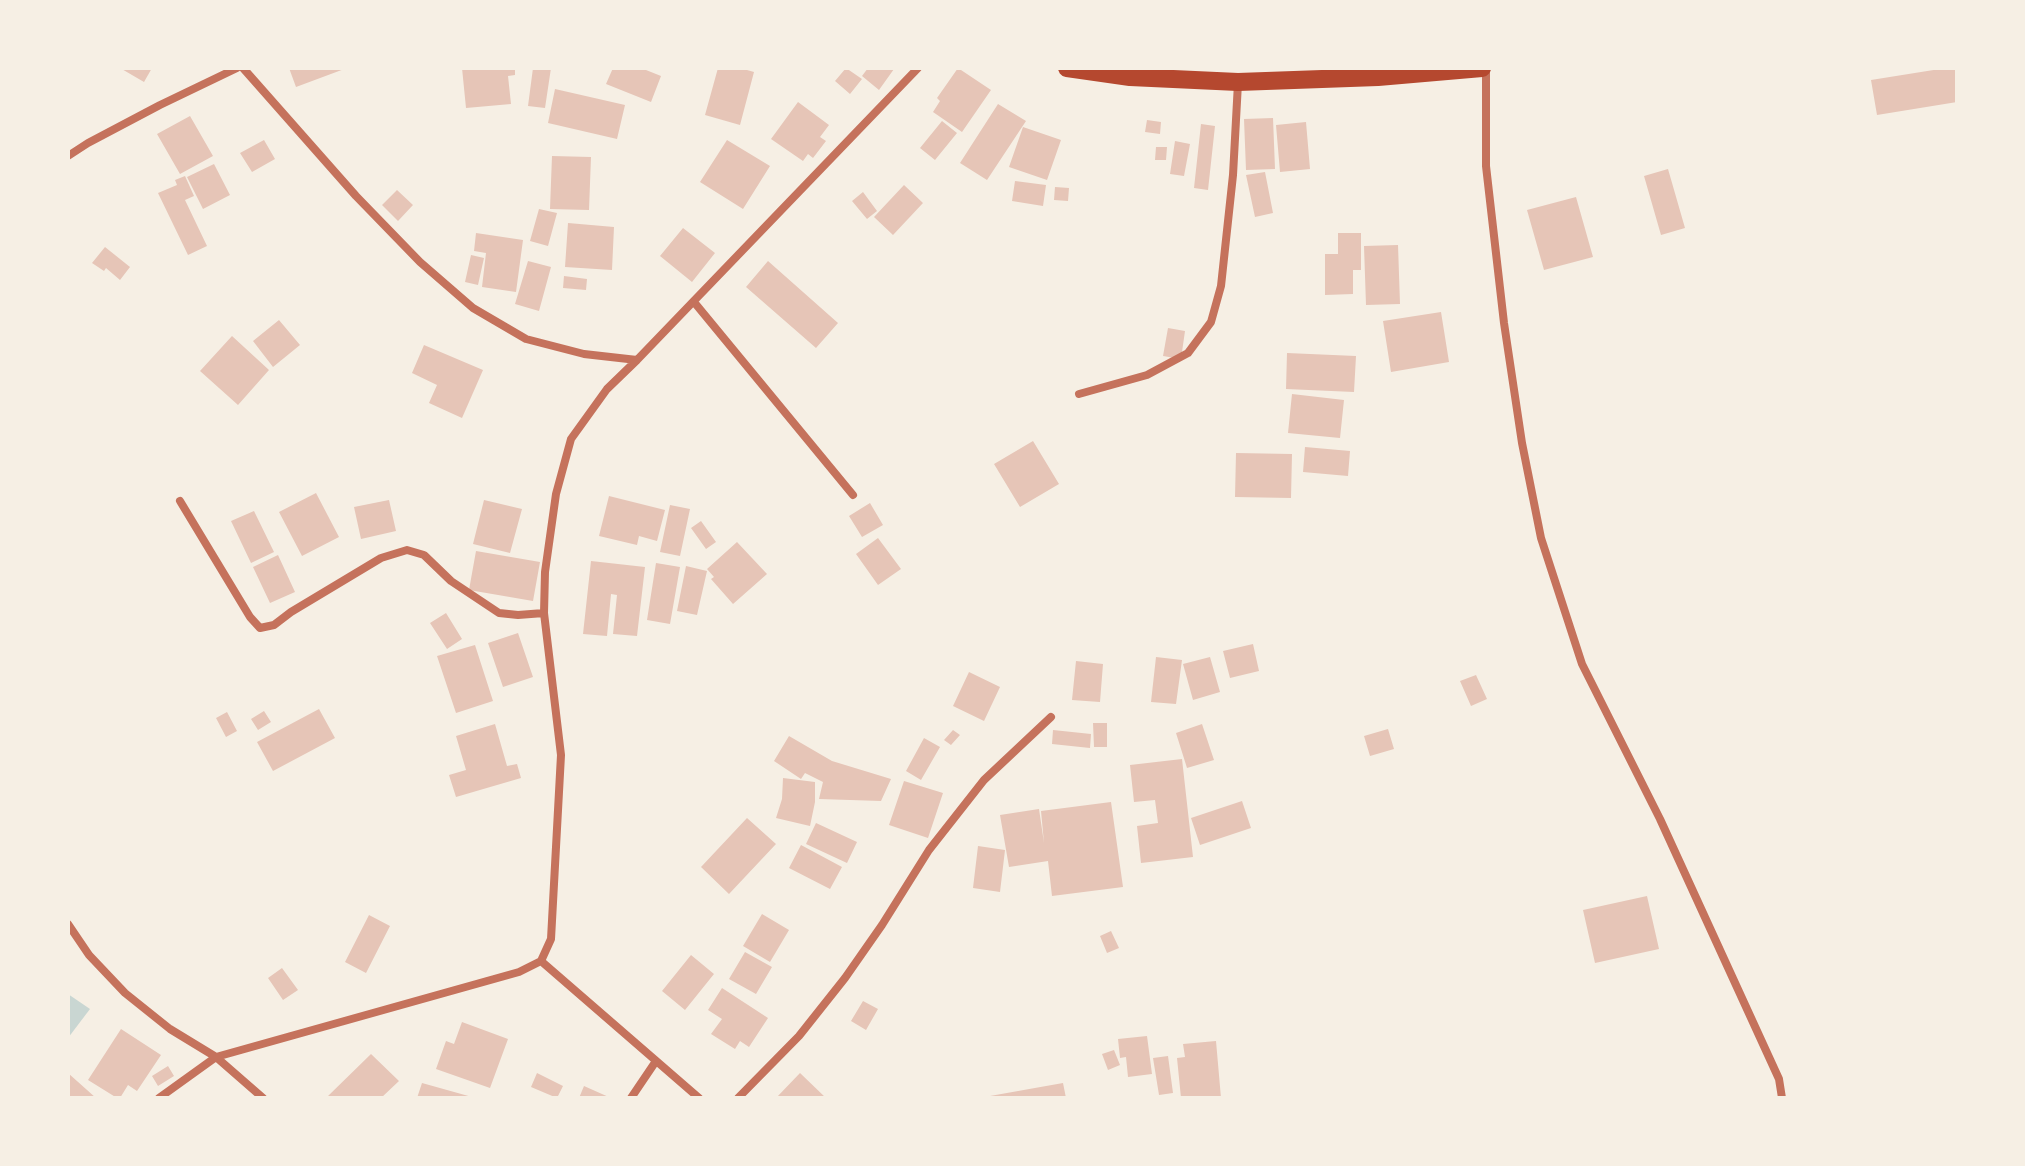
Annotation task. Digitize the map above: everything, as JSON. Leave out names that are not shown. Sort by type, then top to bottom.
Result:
[{"type":"highway","points":[[1067,68],[1130,77],[1238,82],[1484,68]]},
{"type":"street","points":[[68,156],[160,105],[240,68],[420,262],[473,308],[526,339],[584,354],[637,360]]},
{"type":"street","points":[[159,1098],[216,1057],[519,972],[541,961],[551,939],[561,755],[544,613],[545,572],[556,494],[571,439],[607,389],[918,68]]},
{"type":"street","points":[[1484,68],[1486,166],[1504,323],[1522,443],[1541,538],[1582,664],[1660,819],[1779,1079],[1782,1098]]},
{"type":"street","points":[[1079,394],[1147,375],[1188,353],[1211,322],[1221,286],[1233,175],[1238,82]]},
{"type":"street","points":[[694,302],[853,495]]},
{"type":"street","points":[[180,501],[250,617],[260,628],[274,625],[381,558],[407,550],[424,555],[451,581],[499,613],[544,613]]},
{"type":"street","points":[[738,1098],[799,1036],[845,978],[929,850],[984,780],[1051,717]]},
{"type":"street","points":[[68,924],[89,955],[125,993],[170,1029],[216,1057],[263,1098]]},
{"type":"street","points":[[541,961],[699,1098]]},
{"type":"street","points":[[631,1098],[656,1061]]},
{"type":"shaded area","points":[[68,994],[90,1009],[68,1038]]},
{"type":"building","points":[[120,68],[152,68],[144,82]]},
{"type":"building","points":[[289,68],[347,68],[296,87]]},
{"type":"building","points":[[462,68],[515,68],[515,75],[508,76],[511,104],[466,108]]},
{"type":"building","points":[[533,68],[551,68],[545,108],[528,106]]},
{"type":"building","points":[[613,68],[641,68],[661,76],[651,102],[606,84]]},
{"type":"building","points":[[718,68],[740,68],[754,72],[740,125],[705,115]]},
{"type":"building","points":[[846,68],[862,79],[850,94],[835,81]]},
{"type":"building","points":[[868,68],[894,69],[879,90],[862,76]]},
{"type":"building","points":[[958,68],[991,90],[962,132],[933,112],[940,101],[937,98]]},
{"type":"building","points":[[1957,68],[1957,102],[1877,115],[1871,80]]},
{"type":"building","points":[[555,89],[625,105],[617,139],[548,123]]},
{"type":"building","points":[[798,102],[829,125],[820,137],[826,141],[813,158],[808,154],[803,161],[771,139]]},
{"type":"building","points":[[998,104],[1026,121],[987,180],[960,163]]},
{"type":"building","points":[[190,116],[213,156],[180,174],[157,134]]},
{"type":"building","points":[[1273,118],[1275,169],[1246,170],[1244,119]]},
{"type":"building","points":[[1147,120],[1161,122],[1160,134],[1145,132]]},
{"type":"building","points":[[942,121],[957,133],[935,160],[920,148]]},
{"type":"building","points":[[1306,122],[1310,169],[1280,172],[1276,125]]},
{"type":"building","points":[[1201,124],[1215,126],[1208,190],[1194,188]]},
{"type":"building","points":[[1023,127],[1061,140],[1047,180],[1009,167]]},
{"type":"building","points":[[264,140],[275,159],[252,172],[240,153]]},
{"type":"building","points":[[727,140],[770,166],[743,209],[700,182]]},
{"type":"building","points":[[1175,141],[1190,144],[1184,176],[1170,174]]},
{"type":"building","points":[[1156,147],[1167,147],[1166,160],[1155,160]]},
{"type":"building","points":[[552,156],[591,157],[589,210],[550,209]]},
{"type":"building","points":[[214,164],[230,195],[203,209],[187,177]]},
{"type":"building","points":[[1668,169],[1685,228],[1661,235],[1644,176]]},
{"type":"building","points":[[1265,172],[1273,213],[1255,217],[1246,175]]},
{"type":"building","points":[[185,176],[194,196],[185,200],[207,246],[188,255],[158,193],[177,185],[175,180]]},
{"type":"building","points":[[1015,181],[1046,185],[1043,206],[1012,201]]},
{"type":"building","points":[[904,185],[923,203],[893,235],[874,217]]},
{"type":"building","points":[[1055,187],[1069,188],[1068,201],[1054,200]]},
{"type":"building","points":[[397,190],[413,205],[398,221],[382,205]]},
{"type":"building","points":[[863,192],[877,211],[867,219],[852,201]]},
{"type":"building","points":[[1576,197],[1593,257],[1544,270],[1527,210]]},
{"type":"building","points":[[539,209],[557,213],[548,246],[530,241]]},
{"type":"building","points":[[568,223],[614,227],[612,270],[565,267]]},
{"type":"building","points":[[683,228],[715,253],[692,282],[660,256]]},
{"type":"building","points":[[476,233],[523,240],[516,292],[482,287],[486,253],[474,251]]},
{"type":"building","points":[[1338,233],[1361,233],[1361,270],[1353,270],[1353,294],[1325,295],[1325,254],[1338,254]]},
{"type":"building","points":[[1398,245],[1400,304],[1366,305],[1364,246]]},
{"type":"building","points":[[105,247],[130,267],[120,280],[106,268],[104,271],[92,263]]},
{"type":"building","points":[[471,255],[484,258],[478,285],[465,282]]},
{"type":"building","points":[[528,261],[551,267],[539,311],[515,304]]},
{"type":"building","points":[[768,261],[838,323],[816,348],[746,287]]},
{"type":"building","points":[[564,276],[587,279],[586,290],[563,288]]},
{"type":"building","points":[[1441,312],[1449,362],[1391,372],[1383,321]]},
{"type":"building","points":[[279,320],[300,345],[273,367],[253,341]]},
{"type":"building","points":[[1168,328],[1185,331],[1181,359],[1163,356]]},
{"type":"building","points":[[232,336],[269,370],[238,405],[200,371]]},
{"type":"building","points":[[424,345],[483,370],[462,418],[429,403],[437,385],[412,373]]},
{"type":"building","points":[[1287,353],[1356,356],[1354,392],[1286,389]]},
{"type":"building","points":[[1292,394],[1344,400],[1340,438],[1288,433]]},
{"type":"building","points":[[1033,441],[1059,484],[1020,507],[994,464]]},
{"type":"building","points":[[1305,447],[1350,451],[1348,476],[1303,472]]},
{"type":"building","points":[[1236,453],[1292,454],[1291,498],[1235,497]]},
{"type":"building","points":[[316,493],[339,537],[302,556],[279,512]]},
{"type":"building","points":[[609,496],[665,510],[657,541],[639,536],[637,545],[599,536]]},
{"type":"building","points":[[389,500],[396,531],[361,539],[354,507]]},
{"type":"building","points":[[484,500],[522,509],[510,553],[473,544]]},
{"type":"building","points":[[870,503],[883,525],[862,537],[849,516]]},
{"type":"building","points":[[670,505],[690,509],[680,556],[660,552]]},
{"type":"building","points":[[254,511],[274,552],[251,563],[231,521]]},
{"type":"building","points":[[701,521],[716,542],[706,549],[691,528]]},
{"type":"building","points":[[878,538],[901,569],[878,585],[856,554]]},
{"type":"building","points":[[737,542],[767,574],[733,604],[711,579],[714,577],[707,569]]},
{"type":"building","points":[[476,551],[540,562],[533,601],[469,590]]},
{"type":"building","points":[[278,555],[295,592],[270,603],[253,567]]},
{"type":"building","points":[[591,561],[645,567],[637,636],[613,634],[617,595],[611,594],[607,636],[583,634]]},
{"type":"building","points":[[656,563],[680,567],[670,624],[647,620]]},
{"type":"building","points":[[686,566],[707,571],[697,615],[677,611]]},
{"type":"building","points":[[446,613],[462,639],[447,649],[430,623]]},
{"type":"building","points":[[518,633],[533,677],[503,687],[488,643]]},
{"type":"building","points":[[1253,644],[1259,671],[1230,678],[1223,651]]},
{"type":"building","points":[[475,645],[493,701],[456,713],[437,656]]},
{"type":"building","points":[[1156,657],[1182,660],[1176,704],[1151,702]]},
{"type":"building","points":[[1210,657],[1220,692],[1193,700],[1183,664]]},
{"type":"building","points":[[1076,661],[1103,664],[1100,702],[1072,700]]},
{"type":"building","points":[[969,672],[1000,687],[984,721],[953,706]]},
{"type":"building","points":[[1476,675],[1487,699],[1471,706],[1460,681]]},
{"type":"building","points":[[319,709],[335,738],[273,771],[257,742]]},
{"type":"building","points":[[264,711],[271,722],[258,730],[251,719]]},
{"type":"building","points":[[227,712],[237,731],[226,737],[216,718]]},
{"type":"building","points":[[1093,723],[1107,723],[1107,747],[1094,747]]},
{"type":"building","points":[[495,724],[507,766],[517,764],[521,778],[456,797],[449,775],[466,770],[456,736]]},
{"type":"building","points":[[1202,724],[1214,760],[1187,768],[1176,733]]},
{"type":"building","points":[[1388,729],[1394,749],[1370,756],[1364,736]]},
{"type":"building","points":[[953,730],[960,735],[951,745],[944,740]]},
{"type":"building","points":[[1053,730],[1091,734],[1090,748],[1052,744]]},
{"type":"building","points":[[789,736],[832,761],[891,779],[881,801],[819,799],[823,782],[805,773],[801,779],[774,761]]},
{"type":"building","points":[[924,738],[940,747],[921,780],[906,771]]},
{"type":"building","points":[[1182,759],[1193,857],[1141,863],[1137,826],[1158,823],[1155,800],[1134,802],[1130,765]]},
{"type":"building","points":[[783,778],[815,782],[810,826],[776,818],[782,799]]},
{"type":"building","points":[[904,781],[943,793],[928,838],[889,825]]},
{"type":"building","points":[[1242,801],[1251,828],[1200,845],[1191,818]]},
{"type":"building","points":[[1111,802],[1123,887],[1052,896],[1048,861],[1009,867],[1000,815],[1039,809],[1044,843],[1041,811]]},
{"type":"building","points":[[747,818],[776,844],[729,894],[701,867]]},
{"type":"building","points":[[816,823],[857,842],[847,863],[806,844]]},
{"type":"building","points":[[801,845],[842,867],[830,889],[789,868]]},
{"type":"building","points":[[978,846],[1005,850],[1000,892],[973,888]]},
{"type":"building","points":[[1647,896],[1659,949],[1595,963],[1583,910]]},
{"type":"building","points":[[762,914],[789,930],[770,962],[743,946]]},
{"type":"building","points":[[369,915],[390,926],[366,973],[345,962]]},
{"type":"building","points":[[1111,931],[1119,948],[1107,953],[1100,936]]},
{"type":"building","points":[[745,952],[772,967],[756,994],[729,979]]},
{"type":"building","points":[[691,955],[714,974],[685,1010],[662,991]]},
{"type":"building","points":[[282,968],[298,990],[283,1000],[268,978]]},
{"type":"building","points":[[722,988],[768,1018],[749,1047],[740,1041],[735,1049],[711,1034],[722,1019],[708,1010]]},
{"type":"building","points":[[863,1001],[878,1009],[866,1030],[851,1021]]},
{"type":"building","points":[[462,1022],[508,1039],[490,1088],[436,1069],[446,1041],[454,1044]]},
{"type":"building","points":[[121,1029],[161,1055],[137,1091],[128,1085],[117,1098],[88,1080]]},
{"type":"building","points":[[1147,1036],[1152,1074],[1128,1077],[1126,1057],[1120,1058],[1118,1039]]},
{"type":"building","points":[[1216,1041],[1221,1098],[1181,1098],[1177,1058],[1185,1057],[1183,1044]]},
{"type":"building","points":[[1114,1050],[1120,1065],[1108,1070],[1102,1054]]},
{"type":"building","points":[[371,1054],[399,1081],[381,1098],[330,1098],[328,1096]]},
{"type":"building","points":[[1168,1056],[1173,1093],[1159,1095],[1153,1058]]},
{"type":"building","points":[[168,1066],[174,1076],[158,1086],[152,1076]]},
{"type":"building","points":[[68,1073],[96,1098],[68,1098]]},
{"type":"building","points":[[537,1073],[563,1086],[557,1098],[531,1087]]},
{"type":"building","points":[[800,1073],[826,1098],[776,1098]]},
{"type":"building","points":[[422,1083],[472,1097],[417,1098]]},
{"type":"building","points":[[1063,1083],[1066,1098],[990,1096]]},
{"type":"building","points":[[584,1086],[611,1098],[579,1098]]}]
